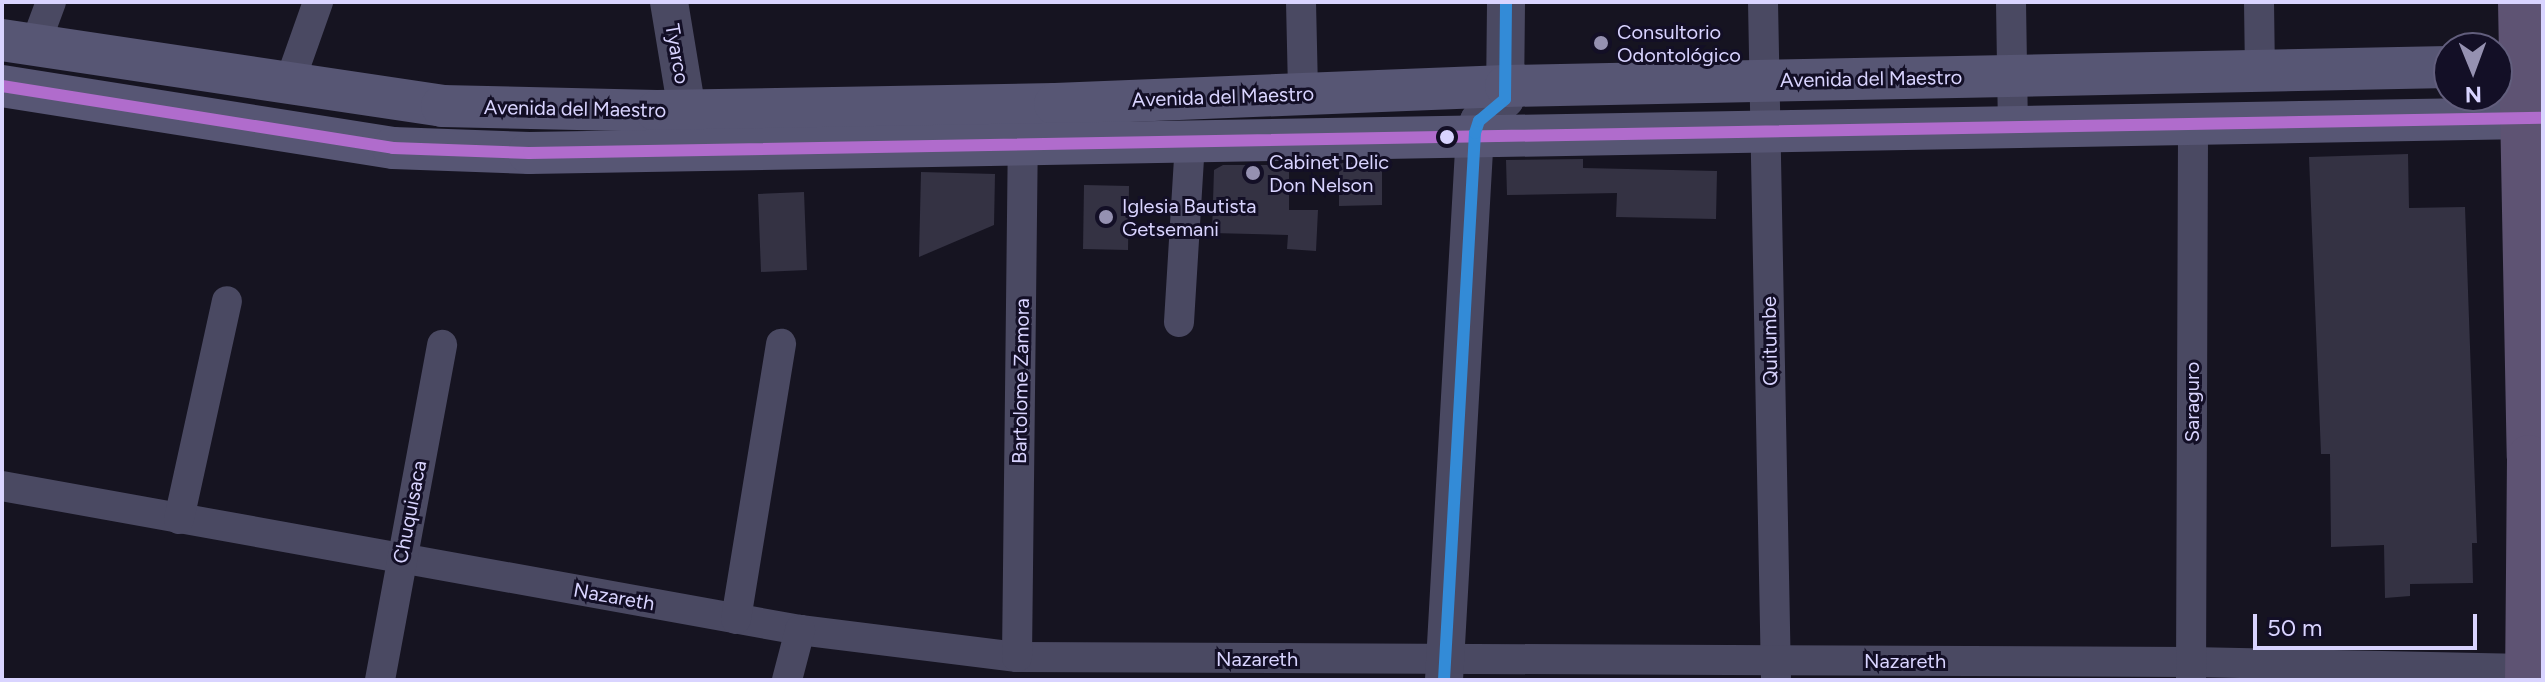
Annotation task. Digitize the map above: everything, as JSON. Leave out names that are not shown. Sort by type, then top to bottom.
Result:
[{"type":"main road","points":[[2520,2],[2520,65],[2532,118],[2527,674]]},
{"type":"main road","name":"Avenida del Maestro","points":[[19,42],[107,58],[442,106],[686,111],[1023,124],[1190,141],[1475,133],[2013,129],[2532,118]]},
{"type":"main road","points":[[98,103],[107,58]]},
{"type":"main road","name":"Avenida del Maestro","points":[[2,86],[393,148],[529,153],[694,153],[1023,124],[1303,93],[1765,80],[2433,67]]},
{"type":"main road","points":[[529,107],[529,153]]},
{"type":"main road","points":[[2529,457],[2543,505]]},
{"type":"street","points":[[19,42],[51,2]]},
{"type":"street","points":[[289,84],[318,2]]},
{"type":"street","name":"Tyarco","points":[[669,2],[694,153]]},
{"type":"street","points":[[1301,2],[1303,93]]},
{"type":"street","points":[[1444,670],[1475,133],[1479,121],[1505,99],[1506,2]]},
{"type":"street","name":"Quitumbe","points":[[1763,2],[1776,670]]},
{"type":"street","points":[[2011,2],[2013,129]]},
{"type":"street","points":[[2259,2],[2260,72]]},
{"type":"street","name":"Bartolome Zamora","points":[[1017,657],[1023,124]]},
{"type":"street","name":"Saraguro","points":[[2191,671],[2193,124]]},
{"type":"street","points":[[1179,322],[1190,141]]},
{"type":"street","points":[[179,519],[227,301]]},
{"type":"street","points":[[736,619],[781,344]]},
{"type":"street","name":"Chuquisaca","points":[[380,680],[442,345]]},
{"type":"street","name":"Nazareth","points":[[2,486],[800,630],[976,667],[1017,657],[1118,669],[2527,674]]},
{"type":"street","points":[[787,680],[800,630]]},
{"type":"building","points":[[2408,154],[2409,208],[2465,207],[2477,543],[2472,543],[2473,583],[2410,584],[2410,596],[2385,598],[2384,545],[2331,547],[2330,454],[2321,454],[2309,157]]},
{"type":"building","points":[[1583,159],[1583,168],[1717,171],[1716,219],[1616,217],[1617,193],[1507,195],[1506,160]]},
{"type":"building","points":[[1382,162],[1382,205],[1339,206],[1339,163]]},
{"type":"building","points":[[1223,165],[1289,165],[1289,210],[1318,210],[1316,251],[1287,249],[1288,235],[1212,233],[1214,170]]},
{"type":"building","points":[[921,172],[995,174],[994,225],[919,257]]},
{"type":"building","name":"Iglesia Bautista Getsemani","points":[[1084,185],[1129,186],[1128,250],[1083,249]]},
{"type":"building","points":[[804,192],[807,270],[761,272],[758,194]]},
{"type":"transit line","points":[[1444,680],[1475,133],[1479,121],[1505,99],[1506,2]]},
{"type":"transit line","points":[[2,86],[393,148],[529,153],[2543,118]]},
{"type":"place","name":"Consultorio Odontológico","points":[[1601,43]]},
{"type":"place","name":"Cabinet Delic Don Nelson","points":[[1253,173]]},
{"type":"place","name":"Iglesia Bautista Getsemani","points":[[1106,217]]}]
